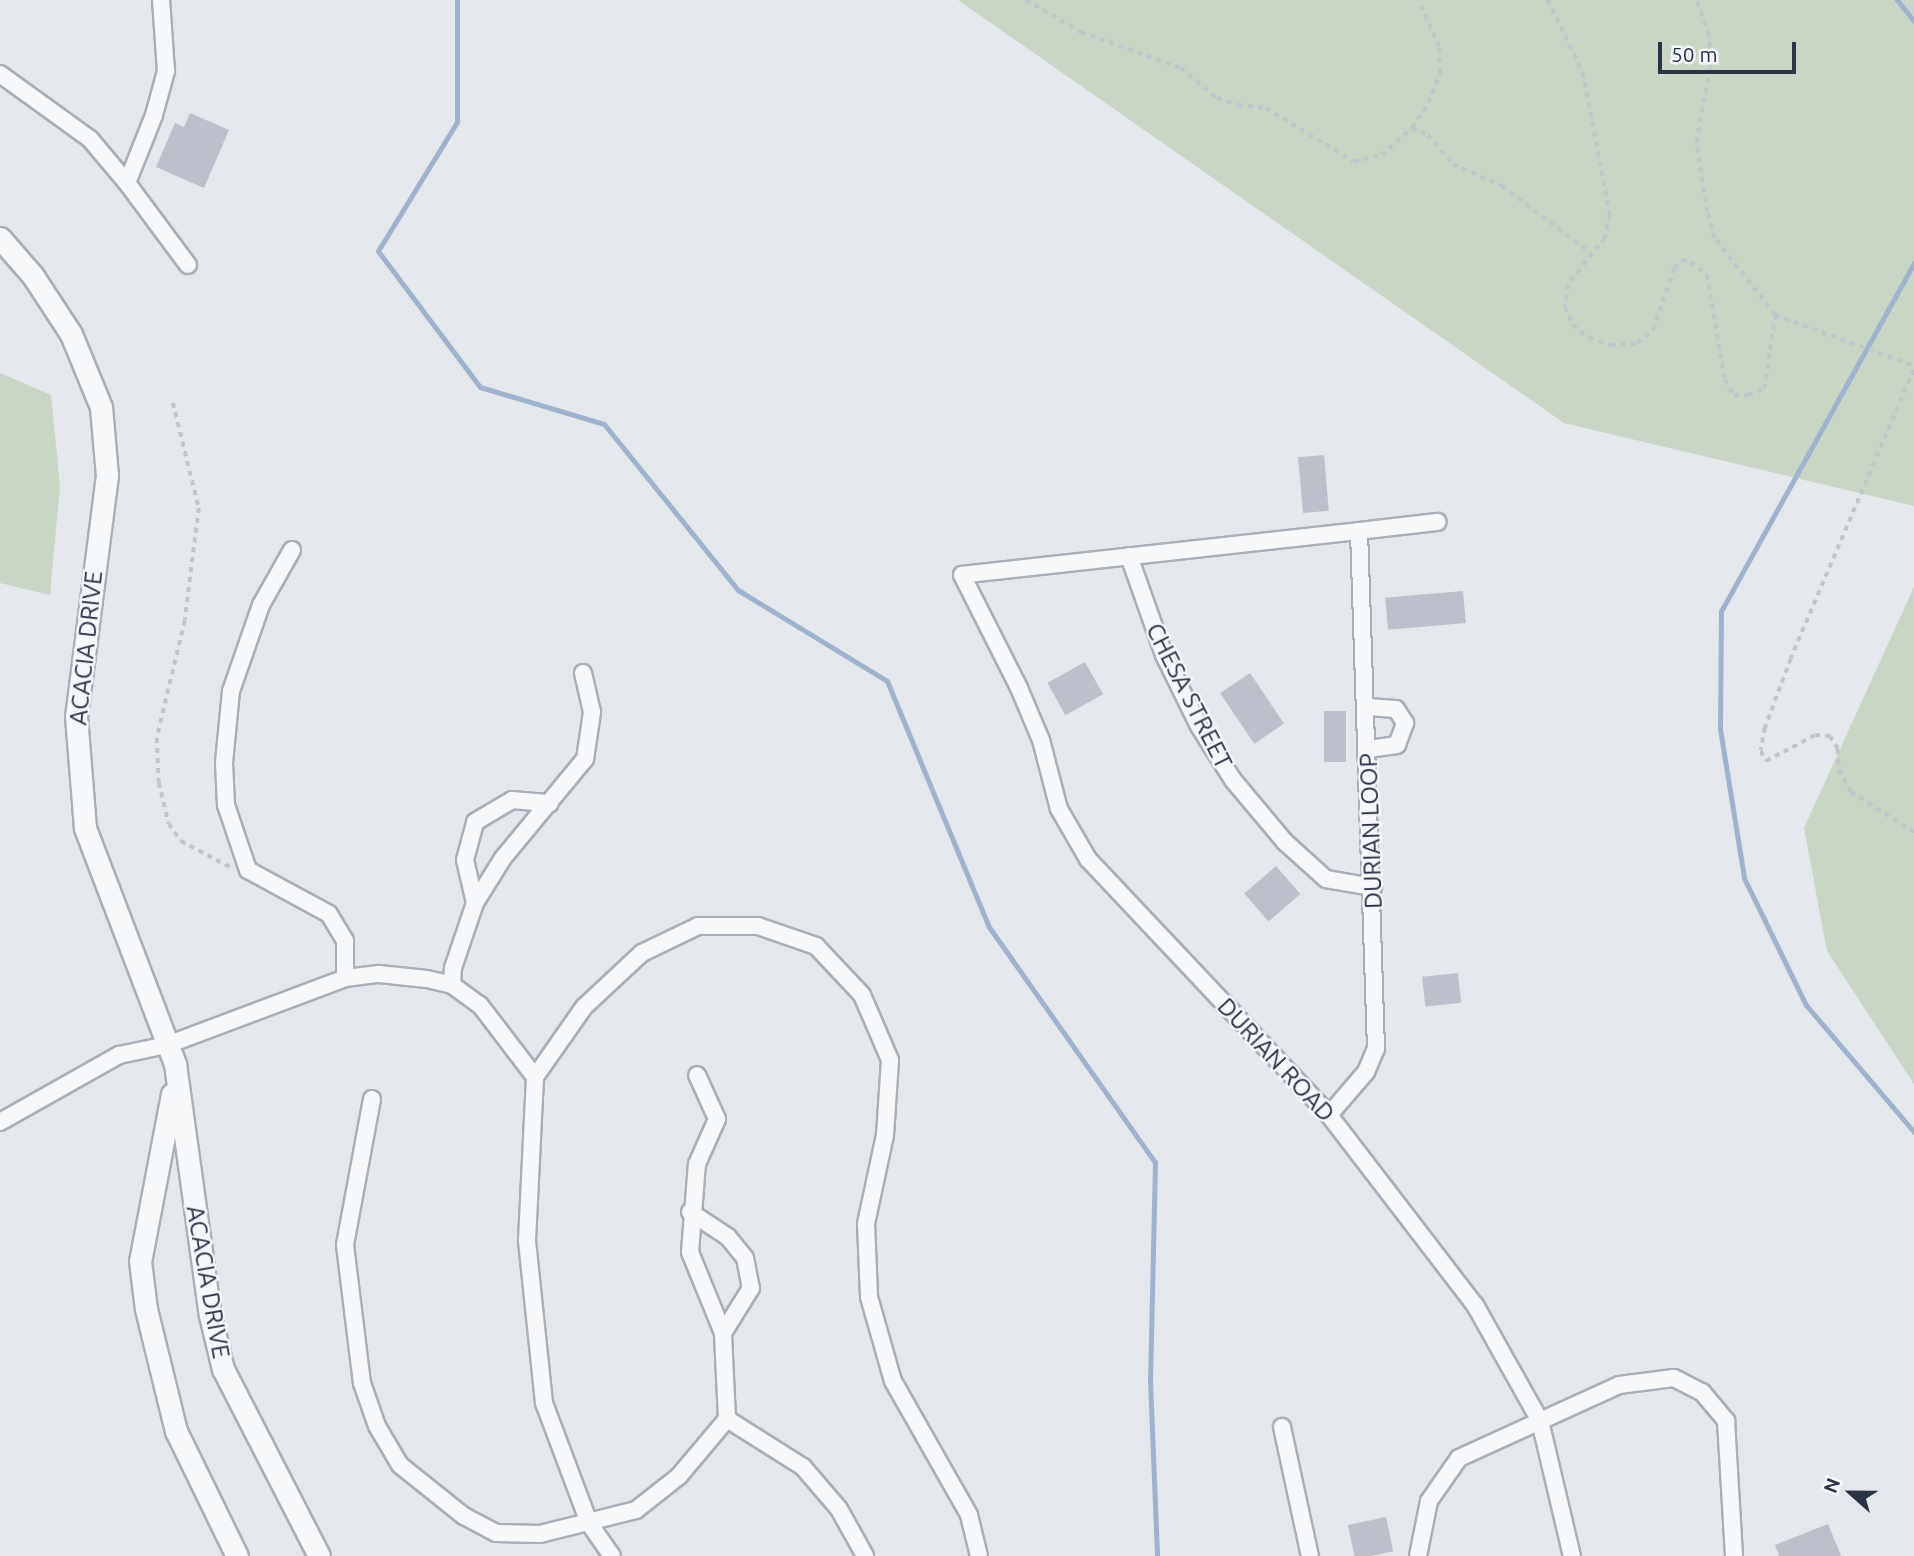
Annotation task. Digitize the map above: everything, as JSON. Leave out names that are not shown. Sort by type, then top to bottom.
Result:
[{"type":"street","points":[[127,183],[154,115],[166,71],[161,0]]},
{"type":"street","points":[[0,74],[90,139],[127,183],[188,265]]},
{"type":"street","name":"ACACIA DRIVE","points":[[0,238],[33,276],[71,334],[101,407],[107,475],[76,716],[78,781],[85,828],[176,1071],[210,1315],[223,1369],[318,1556]]},
{"type":"street","points":[[1129,556],[1437,522]]},
{"type":"street","name":"DURIAN LOOP","points":[[1329,1115],[1366,1072],[1376,1049],[1369,749],[1359,531]]},
{"type":"street","points":[[292,550],[261,605],[231,691],[224,763],[226,805],[248,870],[329,914],[345,941],[345,978]]},
{"type":"street","name":"DURIAN ROAD","points":[[1129,556],[961,575],[1019,688],[1041,740],[1059,809],[1088,859],[1329,1115],[1475,1305],[1540,1421],[1572,1556]]},
{"type":"street","name":"CHESA STREET","points":[[1129,556],[1164,655],[1199,726],[1233,780],[1284,842],[1326,879],[1373,887]]},
{"type":"street","points":[[452,985],[453,968],[475,903],[503,858],[585,759],[593,712],[583,673]]},
{"type":"street","points":[[1367,707],[1396,709],[1405,723],[1397,745],[1369,749]]},
{"type":"street","points":[[475,903],[465,860],[475,822],[512,800],[550,803]]},
{"type":"street","points":[[612,1556],[589,1523],[544,1403],[527,1241],[535,1077],[584,1007],[642,953],[698,926],[758,926],[816,946],[862,995],[890,1060],[885,1135],[866,1224],[869,1297],[893,1381],[969,1515],[979,1556]]},
{"type":"street","points":[[0,1122],[119,1055],[167,1045],[345,978],[379,974],[452,985],[480,1005],[535,1077]]},
{"type":"street","name":"ACACIA DRIVE","points":[[176,1071],[143,1237],[140,1261],[146,1309],[176,1431],[237,1556]]},
{"type":"street","points":[[372,1099],[345,1245],[362,1383],[377,1426],[400,1465],[464,1516],[496,1533],[540,1534],[636,1510],[679,1476],[726,1419],[723,1334],[690,1252],[690,1212],[697,1164],[717,1119],[697,1075]]},
{"type":"street","points":[[690,1212],[728,1237],[745,1258],[751,1288],[723,1334]]},
{"type":"street","points":[[1418,1556],[1430,1501],[1459,1458],[1619,1385],[1674,1378],[1702,1392],[1726,1422],[1734,1556]]},
{"type":"street","points":[[726,1419],[803,1467],[839,1508],[864,1556]]},
{"type":"street","points":[[1282,1427],[1310,1556]]},
{"type":"path","points":[[1026,0],[1081,32],[1181,68],[1217,97],[1238,105],[1266,108],[1354,162],[1381,155],[1412,128],[1440,73],[1439,47],[1418,0]]},
{"type":"path","points":[[1548,0],[1583,73],[1594,115],[1610,215],[1605,238],[1568,285],[1565,307],[1573,325],[1589,338],[1611,345],[1637,343],[1653,330],[1674,268],[1682,260],[1707,275],[1725,380],[1734,395],[1764,389],[1775,315]]},
{"type":"path","points":[[1696,0],[1709,35],[1710,67],[1696,142],[1714,238],[1775,315],[1914,368],[1791,659],[1765,728],[1761,751],[1766,761],[1815,735],[1830,736],[1838,749],[1839,770],[1851,792],[1914,832]]},
{"type":"path","points":[[1412,128],[1428,135],[1453,164],[1502,186],[1591,253]]},
{"type":"path","points":[[173,402],[199,508],[185,621],[157,738],[159,783],[169,824],[181,841],[226,867],[248,870]]},
{"type":"green space","points":[[958,0],[1914,0],[1914,506],[1564,423]]},
{"type":"green space","points":[[0,373],[51,395],[60,486],[50,595],[0,583]]},
{"type":"green space","points":[[1914,587],[1914,1084],[1827,951],[1804,828]]},
{"type":"building","points":[[190,113],[229,130],[204,188],[156,167],[175,123],[184,127]]},
{"type":"building","points":[[1324,455],[1329,511],[1303,513],[1298,457]]},
{"type":"building","points":[[1463,591],[1466,623],[1388,630],[1385,598]]},
{"type":"building","points":[[1085,662],[1103,694],[1065,715],[1047,683]]},
{"type":"building","points":[[1250,673],[1284,724],[1254,744],[1220,693]]},
{"type":"building","points":[[1324,711],[1346,711],[1346,762],[1324,762]]},
{"type":"building","points":[[1276,866],[1300,894],[1269,921],[1244,894]]},
{"type":"building","points":[[1458,973],[1461,1003],[1425,1007],[1422,977]]},
{"type":"building","points":[[1386,1517],[1393,1551],[1354,1556],[1348,1525]]},
{"type":"building","points":[[1828,1524],[1841,1556],[1779,1556],[1775,1545]]},
{"type":"waterway","points":[[457,0],[457,122],[378,251],[480,387],[604,424],[738,590],[887,681],[989,927],[1155,1162],[1150,1380],[1157,1556]]},
{"type":"waterway","points":[[1897,0],[1914,21]]},
{"type":"waterway","points":[[1914,263],[1721,611],[1720,729],[1744,878],[1806,1005],[1914,1132]]}]
